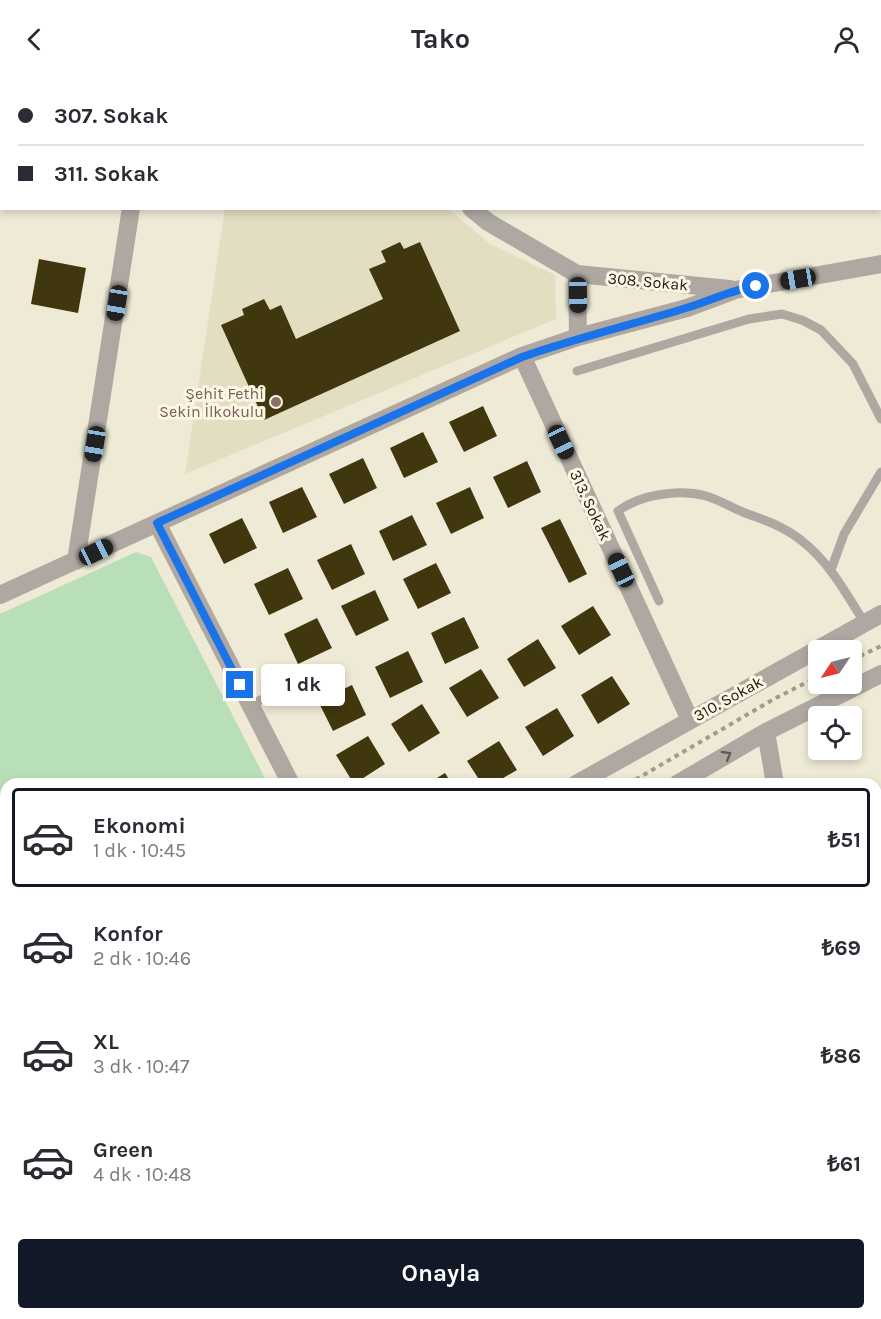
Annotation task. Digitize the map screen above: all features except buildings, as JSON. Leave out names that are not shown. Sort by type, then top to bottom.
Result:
[{"type":"street","points":[[76,561],[131,210]]},
{"type":"street","name":"308. Sokak","points":[[473,210],[488,222],[577,274],[735,290]]},
{"type":"street","points":[[0,595],[522,357],[578,337],[687,308],[735,290],[881,264]]},
{"type":"street","points":[[577,274],[578,337]]},
{"type":"street","name":"313. Sokak","points":[[522,357],[690,720]]},
{"type":"street","points":[[157,523],[288,778]]},
{"type":"street","name":"310. Sokak","points":[[587,778],[881,614]]},
{"type":"street","points":[[687,778],[766,732],[881,674]]},
{"type":"street","points":[[766,732],[774,778]]},
{"type":"lane","points":[[577,371],[749,319],[782,314],[802,320],[821,330],[853,364],[881,419]]},
{"type":"lane","points":[[831,570],[844,534],[881,472]]},
{"type":"lane","points":[[659,601],[618,511],[629,503],[645,498],[687,492],[708,496],[767,519],[803,541],[831,570],[864,622]]},
{"type":"lane","points":[[250,705],[278,692]]},
{"type":"path","points":[[862,655],[881,646]]},
{"type":"path","points":[[638,778],[808,682]]},
{"type":"shaded area","name":"Şehit Fethi Sekin İlkokulu","points":[[225,210],[446,210],[451,211],[490,244],[555,275],[556,319],[185,474]]},
{"type":"green space","points":[[136,552],[151,557],[265,778],[0,778],[0,614]]},
{"type":"place","name":"Şehit Fethi Sekin İlkokulu","points":[[276,402]]},
{"type":"route","points":[[240,685],[157,523],[522,357],[578,337],[687,308],[735,290],[756,286]]}]
